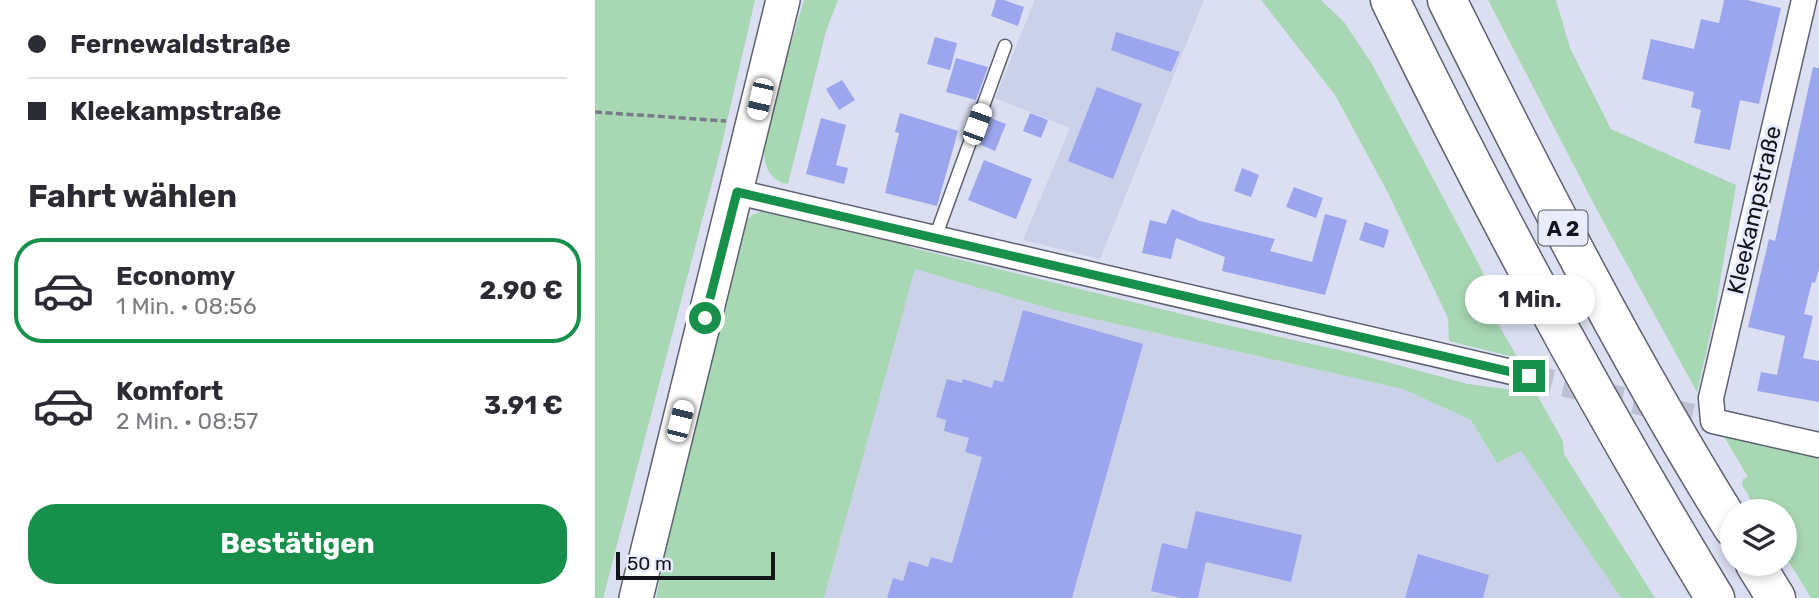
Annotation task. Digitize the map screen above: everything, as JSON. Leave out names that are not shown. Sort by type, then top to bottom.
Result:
[{"type":"highway","name":"A 2","points":[[1390,0],[1516,249],[1589,385],[1715,598]]},
{"type":"highway","name":"A 2","points":[[1447,0],[1567,235],[1635,361],[1720,506]]},
{"type":"highway","points":[[1762,576],[1776,598]]},
{"type":"main road","points":[[636,598],[783,0]]},
{"type":"street","name":"Kleekampstraße","points":[[1804,0],[1711,398],[1713,421],[1819,445]]},
{"type":"street","points":[[737,192],[1529,376]]},
{"type":"lane","points":[[935,238],[1005,46]]},
{"type":"path","points":[[595,112],[754,124]]},
{"type":"shaded area","points":[[1035,0],[1204,0],[1100,259],[1023,240],[1070,128],[995,98]]},
{"type":"shaded area","points":[[915,268],[1055,310],[1403,389],[1471,420],[1497,463],[1521,451],[1621,598],[824,598]]},
{"type":"green space","points":[[595,0],[755,0],[719,156],[603,598],[595,598]]},
{"type":"green space","points":[[804,0],[838,0],[826,31],[788,184],[780,182],[769,172],[764,158],[764,134]]},
{"type":"green space","points":[[1261,0],[1321,0],[1344,22],[1372,64],[1483,272],[1491,312],[1518,358],[1449,341],[1448,318],[1387,191],[1335,95]]},
{"type":"green space","points":[[1488,0],[1556,0],[1570,48],[1611,129],[1736,185],[1714,318],[1697,392],[1597,210]]},
{"type":"green space","points":[[763,211],[909,243],[909,247],[1222,324],[1357,354],[1468,384],[1536,393],[1563,441],[1564,454],[1655,598],[1621,598],[1521,451],[1497,463],[1471,420],[1403,389],[1055,310],[915,269],[824,598],[656,598],[692,428],[742,225],[752,215]]},
{"type":"green space","points":[[1722,433],[1819,457],[1819,598],[1811,598],[1797,575],[1797,499],[1751,499],[1742,485],[1743,479],[1748,477]]},
{"type":"building","points":[[996,0],[1024,7],[1018,26],[991,16]]},
{"type":"building","points":[[1724,0],[1747,0],[1781,8],[1759,104],[1740,100],[1730,150],[1694,143],[1701,110],[1691,107],[1694,92],[1642,79],[1651,39],[1694,49],[1701,19],[1719,23]]},
{"type":"building","points":[[1116,32],[1180,52],[1171,72],[1111,50]]},
{"type":"building","points":[[935,37],[957,43],[950,70],[927,64]]},
{"type":"building","points":[[956,58],[988,67],[976,100],[946,92]]},
{"type":"building","points":[[1813,67],[1819,68],[1819,269],[1815,283],[1812,282],[1804,314],[1813,316],[1803,358],[1819,361],[1819,402],[1757,391],[1761,372],[1777,375],[1785,336],[1748,327],[1769,239],[1775,241]]},
{"type":"building","points":[[842,80],[855,100],[839,110],[826,89]]},
{"type":"building","points":[[1097,87],[1142,104],[1113,179],[1068,161]]},
{"type":"building","points":[[900,113],[958,131],[937,206],[885,193],[899,133],[895,132]]},
{"type":"building","points":[[1030,113],[1048,120],[1041,138],[1023,131]]},
{"type":"building","points":[[988,117],[1006,124],[995,151],[979,144]]},
{"type":"building","points":[[821,118],[846,125],[836,165],[848,168],[844,184],[806,174]]},
{"type":"building","points":[[984,160],[1032,179],[1016,219],[968,200]]},
{"type":"building","points":[[1242,168],[1259,175],[1251,197],[1234,191]]},
{"type":"building","points":[[1294,187],[1323,198],[1316,218],[1286,207]]},
{"type":"building","points":[[1172,209],[1200,221],[1275,239],[1270,251],[1312,262],[1325,214],[1347,220],[1325,295],[1222,271],[1225,257],[1176,238],[1171,259],[1142,253],[1150,220],[1166,224]]},
{"type":"building","points":[[1365,222],[1389,230],[1384,248],[1359,240]]},
{"type":"building","points":[[1023,310],[1143,344],[1072,598],[887,598],[893,578],[903,581],[909,561],[928,567],[931,557],[952,563],[982,457],[965,452],[969,438],[944,431],[946,420],[936,417],[947,379],[962,383],[963,379],[992,388],[994,380],[1003,382]]},
{"type":"building","points":[[1196,511],[1302,535],[1291,582],[1206,562],[1198,598],[1181,598],[1151,591],[1162,543],[1187,549]]},
{"type":"building","points":[[1418,554],[1489,575],[1483,598],[1405,598]]},
{"type":"tunnel","points":[[1529,376],[1713,421]]},
{"type":"route","points":[[705,318],[737,192],[1529,376]]}]
